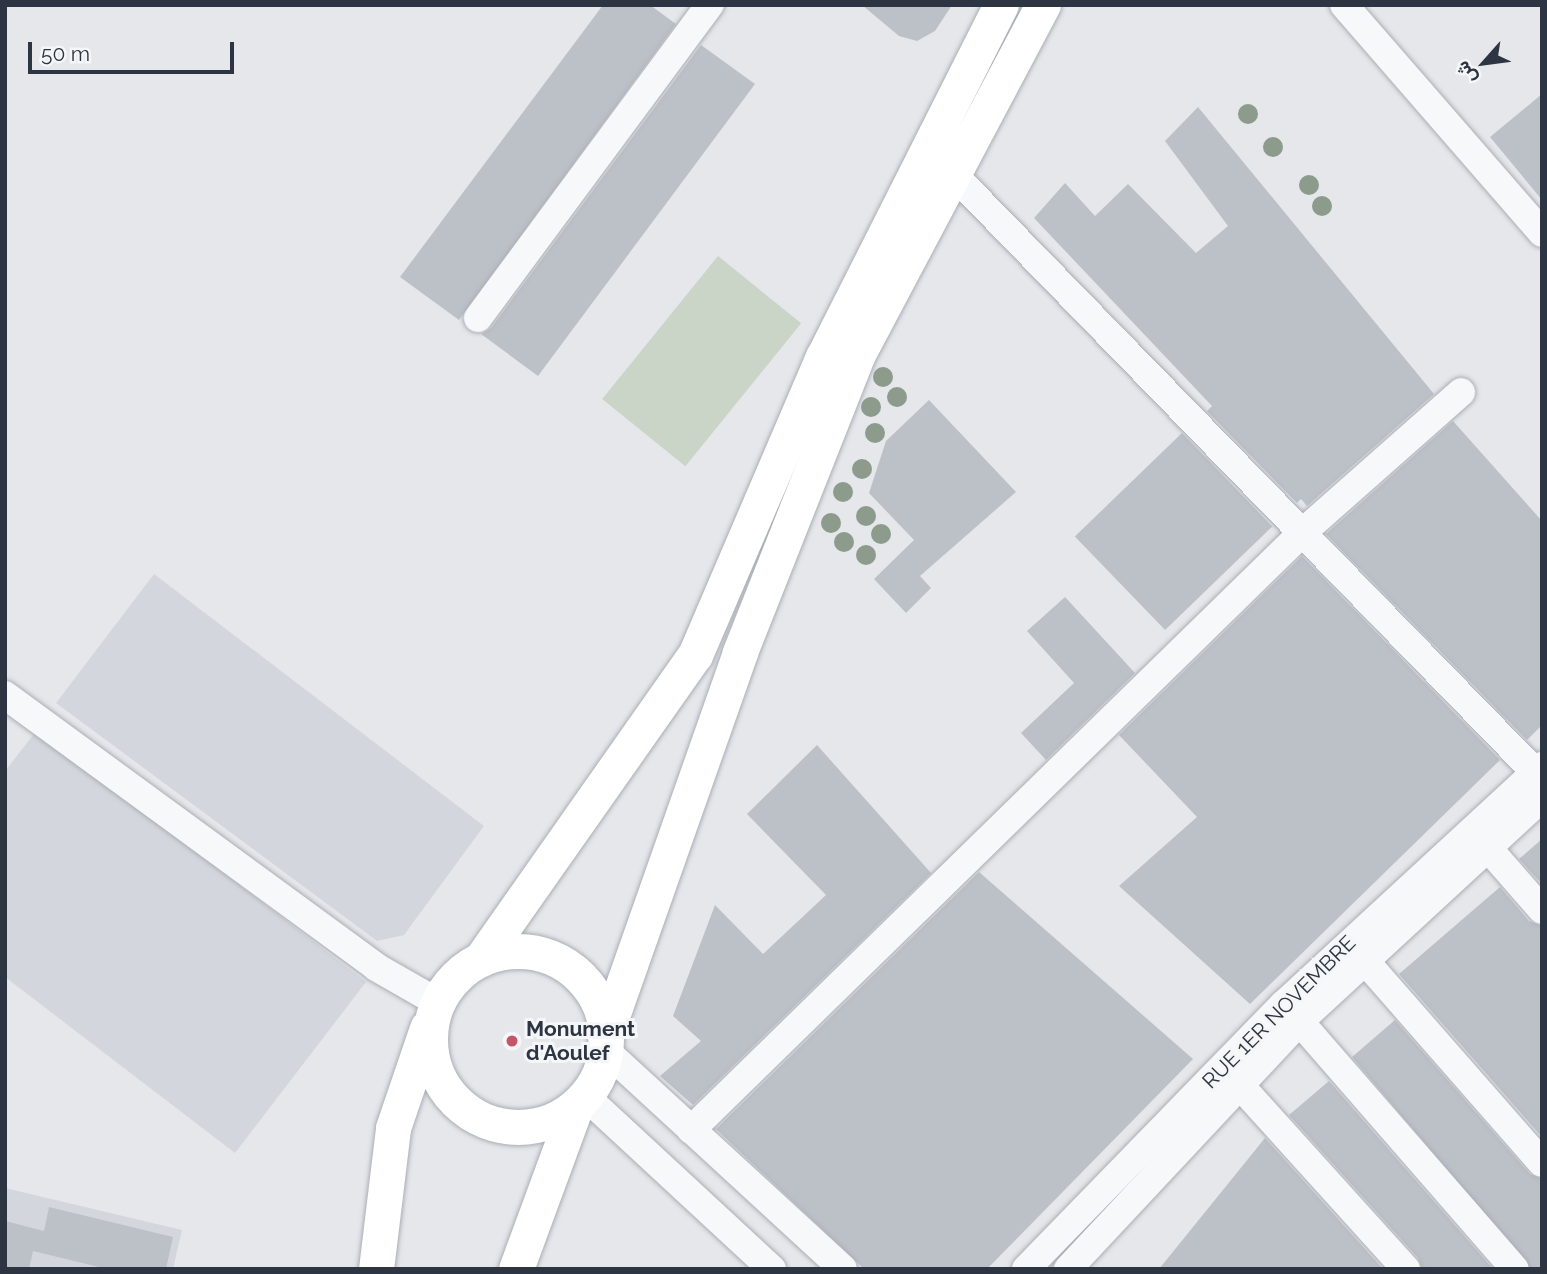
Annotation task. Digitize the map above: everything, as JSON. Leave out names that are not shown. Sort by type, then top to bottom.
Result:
[{"type":"main road","points":[[481,959],[695,655],[823,357],[1001,5]]},
{"type":"main road","points":[[516,1269],[605,1043],[740,652],[859,352],[952,173],[1044,5]]},
{"type":"main road","points":[[376,1269],[393,1128],[437,1002],[463,970],[481,959],[518,951],[555,960],[591,991],[605,1043]]},
{"type":"main road","points":[[437,1002],[431,1023],[432,1055],[443,1086],[457,1103],[474,1116],[516,1128],[538,1125],[580,1101]]},
{"type":"street","points":[[478,318],[710,5]]},
{"type":"street","points":[[1343,5],[1542,233]]},
{"type":"street","points":[[952,173],[1540,779]]},
{"type":"street","points":[[691,1130],[1303,532],[1461,392]]},
{"type":"street","points":[[5,695],[376,967],[437,1002]]},
{"type":"street","name":"RUE 1ER NOVEMBRE","points":[[1357,951],[1488,848],[1540,779]]},
{"type":"street","name":"RUE 1ER NOVEMBRE","points":[[1026,1269],[1231,1075],[1292,1012],[1540,779]]},
{"type":"street","points":[[1488,848],[1542,910]]},
{"type":"street","points":[[1357,951],[1542,1163]]},
{"type":"street","points":[[1292,1012],[1515,1269]]},
{"type":"street","points":[[605,1043],[691,1130],[843,1269]]},
{"type":"street","points":[[1231,1075],[1406,1269]]},
{"type":"street","name":"RUE 1ER NOVEMBRE","points":[[1068,1269],[1231,1075]]},
{"type":"street","points":[[580,1101],[772,1269]]},
{"type":"shaded area","points":[[718,256],[801,323],[685,466],[602,399]]},
{"type":"shaded area","points":[[154,574],[484,826],[404,935],[377,941],[56,703]]},
{"type":"shaded area","points":[[37,730],[366,982],[235,1153],[5,977],[5,771]]},
{"type":"shaded area","points":[[5,1188],[182,1230],[173,1269],[5,1269]]},
{"type":"building","points":[[603,5],[650,5],[676,24],[459,320],[400,277]]},
{"type":"building","points":[[862,5],[952,5],[935,31],[917,41],[899,36]]},
{"type":"building","points":[[701,45],[755,84],[538,376],[481,334],[491,328]]},
{"type":"building","points":[[1542,94],[1542,200],[1490,137]]},
{"type":"building","points":[[1198,107],[1434,394],[1307,506],[1301,499],[1297,503],[1207,411],[1212,406],[1034,218],[1065,183],[1095,216],[1128,184],[1196,253],[1228,226],[1165,141]]},
{"type":"building","points":[[929,400],[1016,492],[920,576],[931,588],[906,613],[874,579],[914,540],[869,493],[886,441]]},
{"type":"building","points":[[1453,421],[1542,521],[1542,725],[1527,740],[1326,534]]},
{"type":"building","points":[[1182,433],[1272,527],[1165,630],[1075,537]]},
{"type":"building","points":[[1302,556],[1500,760],[1250,1004],[1119,886],[1197,817],[1119,735]]},
{"type":"building","points":[[1065,597],[1135,673],[1046,760],[1021,733],[1074,683],[1027,631]]},
{"type":"building","points":[[817,745],[931,873],[693,1105],[660,1076],[701,1041],[673,1016],[715,905],[763,954],[826,895],[747,814]]},
{"type":"building","points":[[1542,839],[1542,884],[1519,859]]},
{"type":"building","points":[[979,872],[1193,1059],[987,1269],[864,1269],[716,1129]]},
{"type":"building","points":[[1500,887],[1529,921],[1542,926],[1542,1137],[1399,974]]},
{"type":"building","points":[[1395,1020],[1530,1174],[1542,1179],[1542,1269],[1531,1269],[1352,1057]]},
{"type":"building","points":[[1329,1081],[1493,1269],[1422,1269],[1418,1258],[1289,1115]]},
{"type":"building","points":[[1265,1138],[1383,1269],[1159,1269]]},
{"type":"building","points":[[49,1207],[173,1237],[166,1269],[107,1269],[33,1251],[29,1269],[5,1269],[5,1221],[44,1231]]},
{"type":"place","name":"Monument d'Aoulef","points":[[512,1041]]}]
